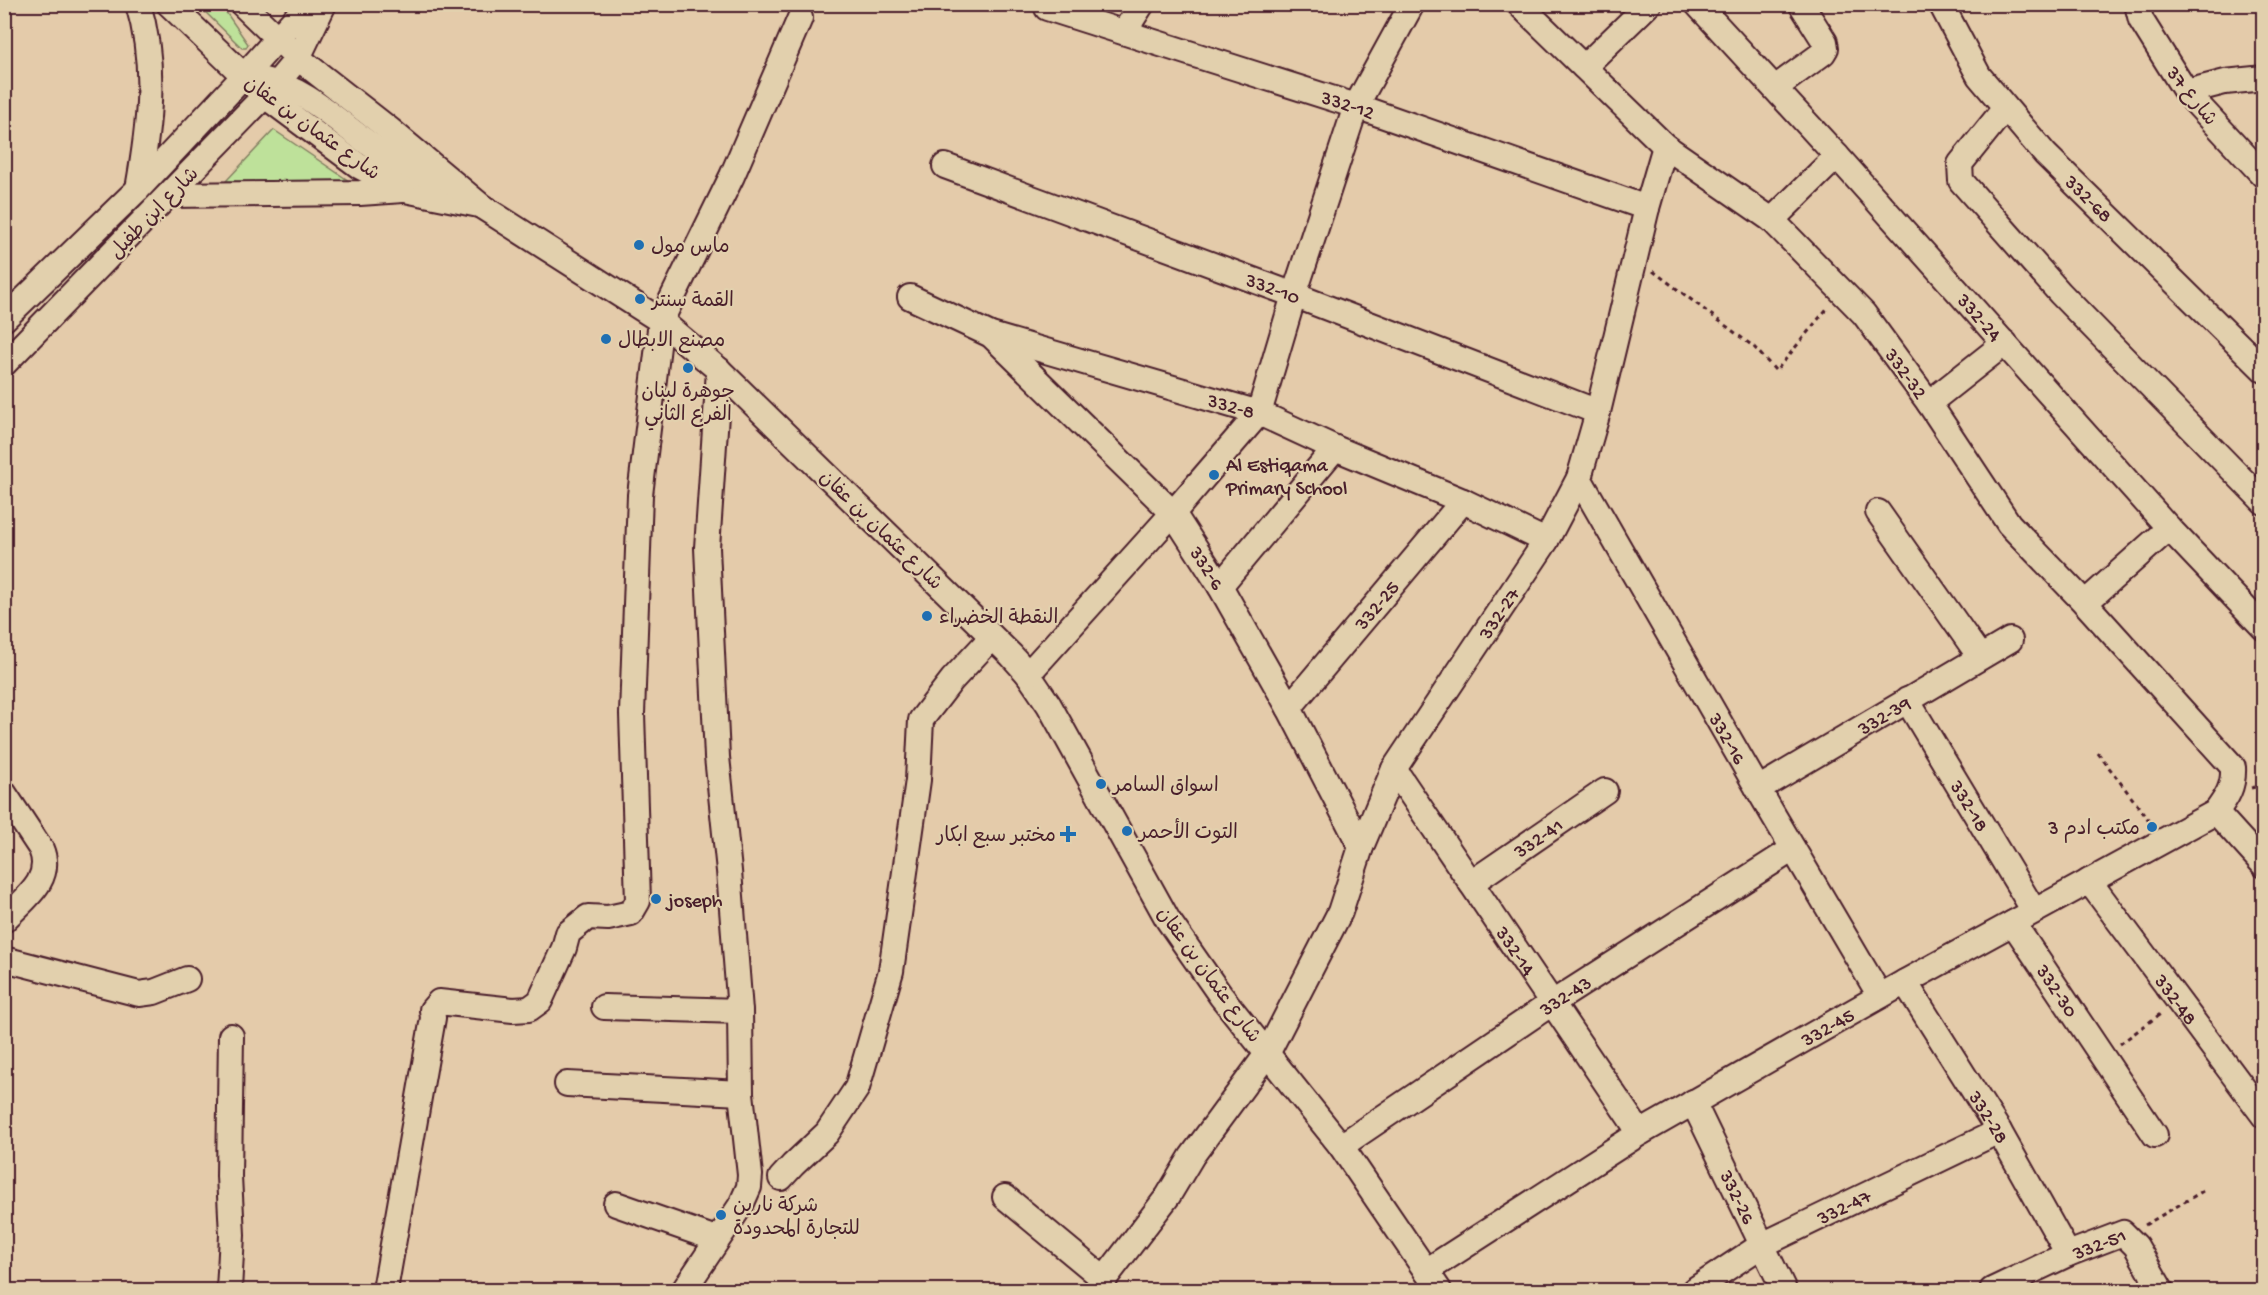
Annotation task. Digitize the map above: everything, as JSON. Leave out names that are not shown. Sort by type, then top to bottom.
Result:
[{"type":"street","points":[[138,4],[150,75],[148,132],[138,189]]},
{"type":"street","name":"شارع عثمان بن عفان","points":[[169,4],[243,77],[271,90],[359,166],[405,190],[481,206]]},
{"type":"street","name":"شارع عثمان بن عفان","points":[[242,4],[298,58],[390,130],[481,206],[662,321],[719,370],[1028,674],[1049,705],[1168,920],[1221,996],[1341,1146],[1433,1281]]},
{"type":"street","name":"شارع ابن طفيل","points":[[4,319],[138,189],[308,4]]},
{"type":"street","name":"شارع ابن طفيل","points":[[4,364],[271,90],[298,58],[324,4]]},
{"type":"street","points":[[1124,32],[1142,4]]},
{"type":"street","points":[[1028,674],[1173,513],[1259,413],[1294,295],[1356,106],[1412,4]]},
{"type":"street","name":"332-32","points":[[1519,4],[1665,146],[1772,219],[1864,314],[1929,403],[2009,524],[2085,603],[2233,768],[2233,779],[2223,802]]},
{"type":"street","points":[[1584,67],[1649,4]]},
{"type":"street","name":"332-24","points":[[1697,4],[1837,156],[2169,528],[2264,628]]},
{"type":"street","points":[[1775,88],[1824,53],[1826,48],[1826,42],[1801,4]]},
{"type":"street","name":"332-68","points":[[1941,4],[1979,76],[2045,154],[2264,370]]},
{"type":"street","name":"شارع 37","points":[[2138,4],[2141,20],[2186,92],[2264,176]]},
{"type":"street","name":"332-12","points":[[1047,8],[1356,106],[1647,208]]},
{"type":"street","points":[[385,1290],[431,1030],[432,1010],[439,1002],[513,1010],[530,1009],[540,1001],[564,948],[568,933],[588,917],[609,918],[631,913],[638,901],[633,714],[640,495],[662,321],[732,176],[800,18]]},
{"type":"street","points":[[2186,92],[2225,82],[2264,78]]},
{"type":"street","points":[[271,90],[304,95],[375,147],[481,206]]},
{"type":"street","points":[[2005,108],[1960,164],[1961,181],[2060,293],[2264,502]]},
{"type":"street","name":"332-27","points":[[1100,1285],[1168,1196],[1192,1156],[1267,1054],[1340,912],[1361,847],[1394,769],[1546,541],[1579,478],[1598,412],[1647,208],[1665,146]]},
{"type":"street","points":[[1772,219],[1837,156]]},
{"type":"street","name":"332-10","points":[[945,166],[1294,295],[1598,412]]},
{"type":"street","points":[[169,195],[360,193],[405,190]]},
{"type":"street","name":"332-8","points":[[910,297],[991,335],[1259,413],[1335,448],[1463,501],[1546,541]]},
{"type":"street","name":"332-6","points":[[991,335],[1173,513],[1220,586],[1289,708],[1361,847]]},
{"type":"street","points":[[1929,403],[2005,343]]},
{"type":"street","points":[[684,1290],[716,1239],[741,1205],[749,1187],[750,1175],[741,1093],[740,1011],[729,871],[717,757],[707,548],[719,370]]},
{"type":"street","points":[[1220,586],[1335,448]]},
{"type":"street","name":"332-16","points":[[1579,478],[1880,996]]},
{"type":"street","name":"332-25","points":[[1289,708],[1463,501]]},
{"type":"street","points":[[1878,512],[1980,657]]},
{"type":"street","points":[[2085,603],[2169,528]]},
{"type":"street","points":[[781,1178],[827,1133],[857,1088],[891,971],[918,780],[921,720],[952,680],[992,637]]},
{"type":"street","name":"332-39","points":[[1758,789],[2010,640]]},
{"type":"street","name":"332-18","points":[[1907,700],[2024,917]]},
{"type":"street","name":"332-14","points":[[1394,769],[1640,1133]]},
{"type":"street","name":"332-41","points":[[1471,883],[1605,791]]},
{"type":"street","points":[[4,793],[45,858],[45,868],[38,884],[4,920]]},
{"type":"street","points":[[2223,802],[2264,865]]},
{"type":"street","name":"332-45","points":[[1433,1281],[1640,1133],[1905,982],[2165,841],[2223,802]]},
{"type":"street","name":"332-43","points":[[1341,1146],[1552,1003],[1793,849]]},
{"type":"street","name":"332-48","points":[[2089,881],[2264,1116]]},
{"type":"street","name":"332-30","points":[[2024,917],[2102,1057],[2155,1135]]},
{"type":"street","points":[[4,959],[139,994],[154,992],[187,979]]},
{"type":"street","name":"332-28","points":[[1905,982],[1999,1131],[2068,1254]]},
{"type":"street","points":[[604,1007],[740,1011]]},
{"type":"street","points":[[229,1290],[232,1235],[228,1176],[231,1036]]},
{"type":"street","points":[[567,1084],[741,1093]]},
{"type":"street","name":"332-26","points":[[1693,1102],[1784,1290]]},
{"type":"street","name":"332-47","points":[[1694,1290],[1762,1245],[1999,1131]]},
{"type":"street","points":[[1005,1197],[1100,1285]]},
{"type":"street","points":[[616,1204],[716,1239]]},
{"type":"street","points":[[2123,1233],[2136,1246],[2161,1290]]},
{"type":"street","name":"332-51","points":[[1992,1290],[2068,1254],[2123,1233]]},
{"type":"path","points":[[1635,259],[1754,347],[1776,371],[1814,327],[1841,290]]},
{"type":"path","points":[[2098,753],[2165,841]]},
{"type":"path","points":[[2102,1057],[2179,1000]]},
{"type":"path","name":"332-51","points":[[2123,1233],[2146,1225],[2203,1191]]},
{"type":"green space","points":[[198,5],[221,5],[248,44],[246,48],[242,48]]},
{"type":"green space","points":[[274,130],[352,183],[349,185],[226,181]]},
{"type":"place","name":"ماس مول","points":[[639,245]]},
{"type":"place","name":"القمة سنتر","points":[[640,299]]},
{"type":"place","name":"مصنع الابطال","points":[[606,339]]},
{"type":"place","name":"جوهرة لبنان الفرع الثاني","points":[[688,368]]},
{"type":"place","name":"Al Estiqama Primary School","points":[[1214,475]]},
{"type":"place","name":"النقطة الخضراء","points":[[927,616]]},
{"type":"place","name":"اسواق السامر","points":[[1101,784]]},
{"type":"place","name":"مكتب ادم 3","points":[[2152,827]]},
{"type":"place","name":"التوت الأحمر","points":[[1127,831]]},
{"type":"place","name":"مختبر سبع ابكار","points":[[1068,834]]},
{"type":"place","name":"joseph","points":[[656,899]]},
{"type":"place","name":"شركة نارين للتجارة المحدودة","points":[[721,1215]]}]
